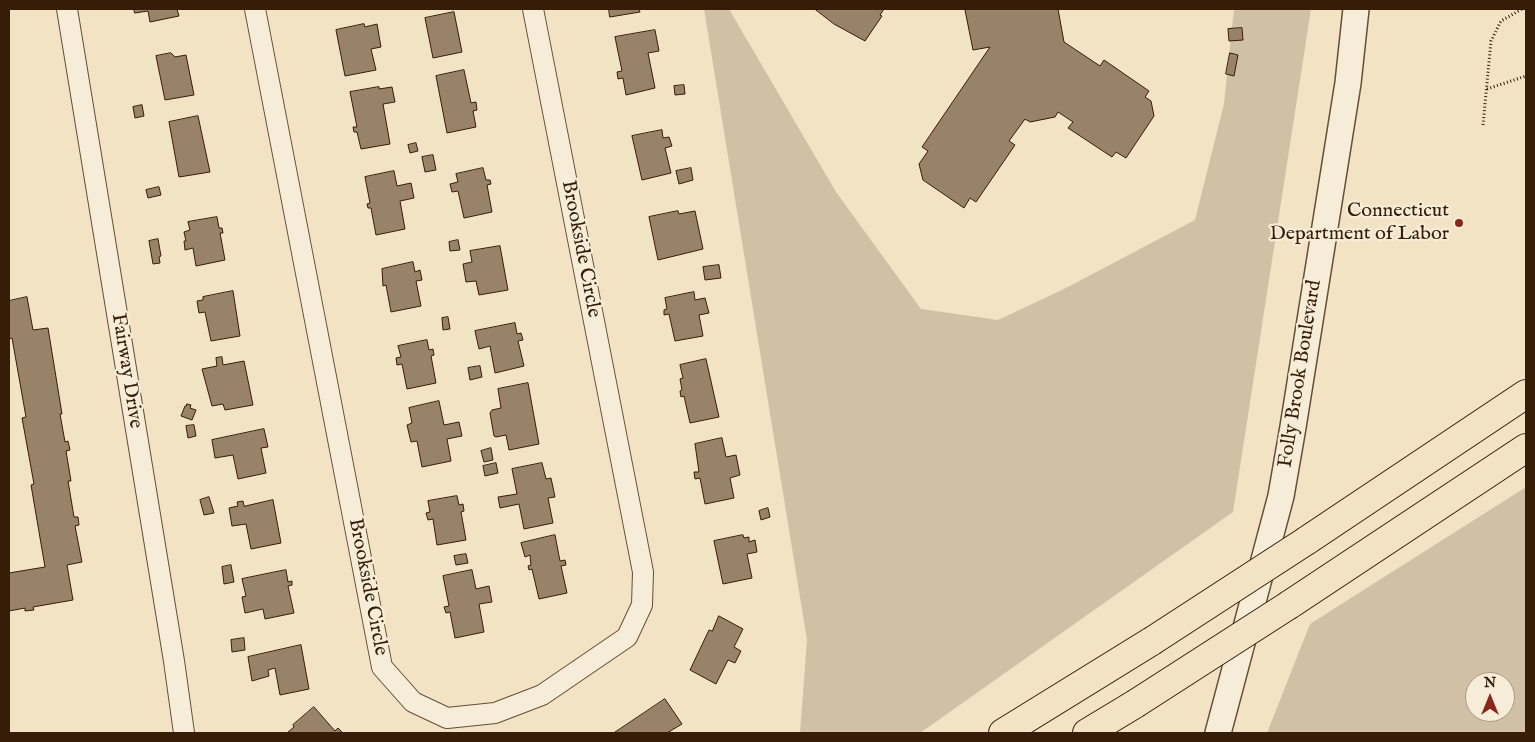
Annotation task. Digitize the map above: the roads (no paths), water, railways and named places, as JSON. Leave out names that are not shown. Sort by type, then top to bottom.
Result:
[{"type":"highway","points":[[1004,733],[1261,571],[1526,394]]},
{"type":"highway","points":[[1087,733],[1289,605],[1526,448]]},
{"type":"street","name":"Fairway Drive","points":[[67,9],[174,661],[184,733]]},
{"type":"street","name":"Brookside Circle","points":[[255,9],[382,667],[413,702],[447,718],[495,713],[542,695],[627,637],[642,605],[643,572],[533,9]]},
{"type":"street","name":"Folly Brook Boulevard","points":[[1218,733],[1281,496],[1348,83],[1356,9]]},
{"type":"place","name":"Connecticut Department of Labor","points":[[1459,223]]}]
